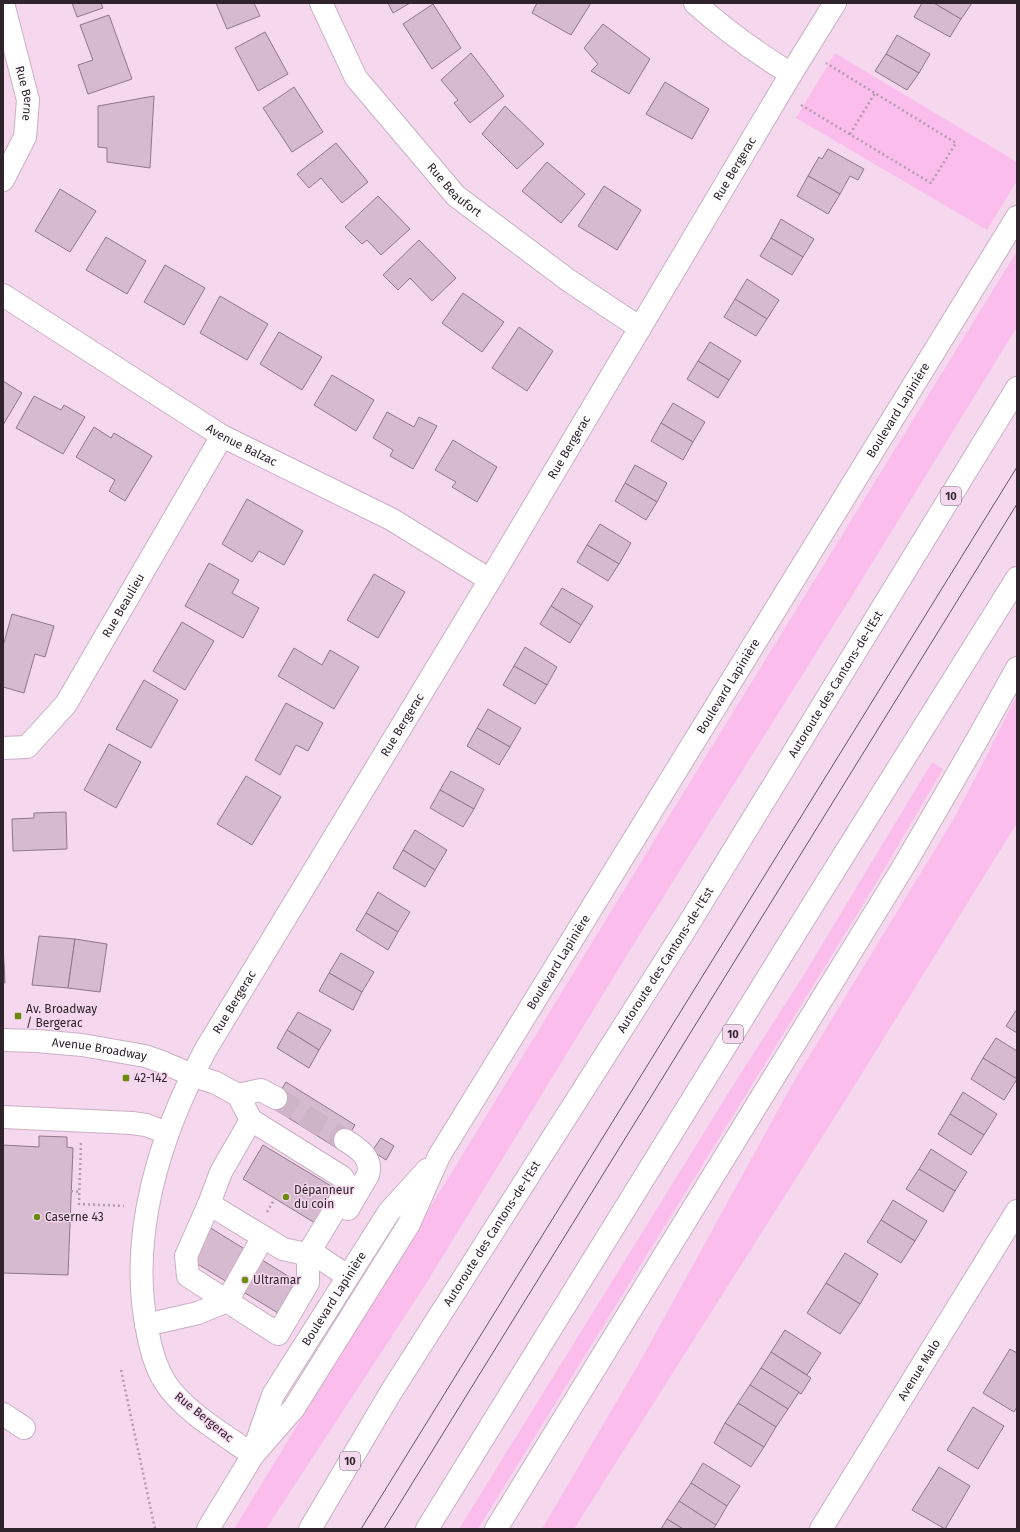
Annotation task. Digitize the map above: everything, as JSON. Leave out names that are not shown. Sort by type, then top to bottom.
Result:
[{"type":"main road","name":"Rue Berne","points":[[3,3],[28,100],[25,137],[3,180]]},
{"type":"main road","name":"Rue Beaufort","points":[[321,3],[356,78],[456,196],[562,276],[640,328]]},
{"type":"main road","points":[[695,3],[716,22],[754,50],[791,74]]},
{"type":"main road","name":"Rue Bergerac","points":[[253,1455],[189,1409],[172,1392],[164,1381],[153,1354],[146,1325],[142,1286],[144,1232],[155,1176],[167,1133],[192,1075],[206,1049],[490,580],[791,74],[835,3]]},
{"type":"main road","name":"Boulevard Lapinière","points":[[208,1529],[253,1455],[294,1408],[409,1224],[439,1156],[1017,217]]},
{"type":"main road","name":"Avenue Balzac","points":[[3,295],[222,436],[391,519],[490,580]]},
{"type":"main road","name":"Autoroute des Cantons-de-l'Est","points":[[310,1529],[391,1392],[683,934],[1017,388]]},
{"type":"main road","name":"Rue Beaulieu","points":[[3,748],[27,747],[66,704],[222,436]]},
{"type":"main road","name":"10","points":[[428,1529],[812,906],[1017,578]]},
{"type":"main road","points":[[496,1529],[905,864],[1017,668]]},
{"type":"main road","name":"Avenue Broadway","points":[[3,1040],[82,1045],[139,1054],[216,1083],[238,1095]]},
{"type":"main road","points":[[251,1120],[221,1172],[209,1204],[186,1256],[188,1276],[278,1334],[308,1283],[314,1255],[346,1191],[347,1184],[342,1177],[251,1120],[238,1095],[261,1090],[276,1098]]},
{"type":"main road","points":[[3,1117],[132,1123],[146,1125],[167,1133]]},
{"type":"main road","points":[[314,1255],[368,1175],[368,1163],[364,1155],[345,1140]]},
{"type":"main road","name":"Boulevard Lapinière","points":[[253,1455],[273,1395],[347,1276],[389,1212],[439,1156]]},
{"type":"main road","points":[[209,1204],[283,1249],[314,1255],[347,1276]]},
{"type":"main road","name":"Avenue Malo","points":[[821,1529],[1017,1211]]},
{"type":"main road","points":[[146,1325],[198,1313],[227,1301],[263,1237]]},
{"type":"main road","points":[[293,1529],[391,1392]]},
{"type":"main road","points":[[3,1414],[24,1428]]},
{"type":"main road","points":[[508,1529],[544,1452]]},
{"type":"path","points":[[801,105],[931,183],[956,143],[826,63]]},
{"type":"path","points":[[850,134],[875,93]]},
{"type":"path","points":[[81,1142],[79,1204],[124,1206]]},
{"type":"path","points":[[71,1191],[80,1192]]},
{"type":"path","points":[[121,1370],[155,1529]]},
{"type":"shaded area","points":[[835,53],[1017,162],[1017,181],[987,230],[796,118]]},
{"type":"shaded area","points":[[1017,251],[1017,327],[855,591],[632,947],[424,1287],[266,1529],[234,1529],[671,813]]},
{"type":"shaded area","points":[[1017,695],[1017,823],[845,1101],[574,1529],[542,1529],[642,1358],[794,1081],[954,818]]},
{"type":"shaded area","points":[[932,762],[943,769],[869,895],[478,1529],[459,1529],[737,1079],[800,981]]},
{"type":"building","points":[[72,3],[101,3],[103,8],[77,17]]},
{"type":"building","points":[[216,3],[254,3],[260,16],[227,29]]},
{"type":"building","points":[[388,3],[410,3],[393,13]]},
{"type":"building","points":[[537,3],[591,3],[571,35],[532,13]]},
{"type":"building","points":[[922,3],[934,3],[961,19],[950,37],[914,17]]},
{"type":"building","points":[[934,3],[972,3],[961,19]]},
{"type":"building","points":[[433,4],[461,48],[432,69],[403,24]]},
{"type":"building","points":[[109,15],[132,79],[88,94],[78,65],[93,60],[80,25]]},
{"type":"building","points":[[603,24],[650,59],[629,94],[591,71],[598,64],[584,48]]},
{"type":"building","points":[[265,32],[288,74],[258,91],[235,48]]},
{"type":"building","points":[[897,35],[930,54],[919,73],[886,54]]},
{"type":"building","points":[[471,53],[504,96],[470,123],[454,103],[458,100],[441,80]]},
{"type":"building","points":[[886,54],[919,73],[907,90],[875,71]]},
{"type":"building","points":[[665,82],[709,109],[692,139],[646,114]]},
{"type":"building","points":[[294,87],[323,132],[292,152],[263,108]]},
{"type":"building","points":[[154,96],[150,168],[107,162],[107,148],[98,147],[98,106]]},
{"type":"building","points":[[505,106],[544,144],[517,169],[482,134]]},
{"type":"building","points":[[336,143],[368,182],[342,203],[321,178],[309,188],[297,174]]},
{"type":"building","points":[[828,149],[864,169],[858,180],[850,176],[840,194],[808,176],[819,157],[822,159]]},
{"type":"building","points":[[547,162],[585,194],[561,223],[522,191]]},
{"type":"building","points":[[808,176],[840,194],[828,214],[797,196]]},
{"type":"building","points":[[604,186],[641,210],[617,250],[578,226]]},
{"type":"building","points":[[60,189],[96,211],[70,252],[35,231]]},
{"type":"building","points":[[378,196],[410,229],[381,255],[367,240],[362,244],[345,227]]},
{"type":"building","points":[[781,219],[814,239],[803,257],[771,238]]},
{"type":"building","points":[[106,237],[146,261],[127,294],[86,270]]},
{"type":"building","points":[[771,238],[803,257],[792,275],[760,256]]},
{"type":"building","points":[[419,240],[456,278],[432,301],[410,278],[398,290],[383,275]]},
{"type":"building","points":[[165,265],[205,288],[184,325],[144,302]]},
{"type":"building","points":[[747,279],[779,300],[767,319],[735,299]]},
{"type":"building","points":[[463,293],[504,322],[482,352],[442,323]]},
{"type":"building","points":[[220,296],[268,324],[247,360],[200,333]]},
{"type":"building","points":[[735,299],[767,319],[756,336],[724,317]]},
{"type":"building","points":[[519,327],[553,351],[527,391],[492,368]]},
{"type":"building","points":[[279,332],[322,357],[302,390],[260,364]]},
{"type":"building","points":[[710,342],[741,361],[729,380],[698,361]]},
{"type":"building","points":[[698,361],[729,380],[718,398],[687,379]]},
{"type":"building","points":[[332,375],[374,400],[356,431],[314,405]]},
{"type":"building","points":[[3,381],[22,393],[3,425]]},
{"type":"building","points":[[34,396],[61,410],[64,405],[85,417],[63,454],[16,428]]},
{"type":"building","points":[[673,403],[705,422],[693,442],[661,423]]},
{"type":"building","points":[[387,412],[414,427],[419,417],[437,426],[413,469],[390,456],[393,450],[373,438]]},
{"type":"building","points":[[661,423],[693,442],[683,460],[651,441]]},
{"type":"building","points":[[94,427],[111,438],[114,433],[152,456],[125,501],[109,491],[115,480],[76,457]]},
{"type":"building","points":[[453,440],[497,467],[477,502],[452,487],[456,482],[435,470]]},
{"type":"building","points":[[635,465],[667,483],[657,502],[625,483]]},
{"type":"building","points":[[625,483],[657,502],[646,520],[615,501]]},
{"type":"building","points":[[247,499],[303,531],[284,565],[259,551],[252,562],[222,544]]},
{"type":"building","points":[[600,524],[631,543],[619,564],[587,545]]},
{"type":"building","points":[[587,545],[619,564],[608,581],[577,562]]},
{"type":"building","points":[[209,563],[239,580],[232,593],[259,608],[243,638],[185,606]]},
{"type":"building","points":[[374,574],[405,592],[378,638],[347,620]]},
{"type":"building","points":[[562,588],[593,606],[581,625],[551,606]]},
{"type":"building","points":[[551,606],[581,625],[570,643],[540,624]]},
{"type":"building","points":[[12,614],[54,626],[45,657],[35,654],[24,693],[3,687],[3,646]]},
{"type":"building","points":[[182,622],[214,641],[185,690],[153,671]]},
{"type":"building","points":[[525,647],[557,667],[547,685],[514,666]]},
{"type":"building","points":[[294,648],[322,665],[330,650],[359,667],[334,709],[278,676]]},
{"type":"building","points":[[514,666],[547,685],[535,704],[503,685]]},
{"type":"building","points":[[144,680],[178,700],[151,748],[116,729]]},
{"type":"building","points":[[286,703],[323,723],[308,751],[296,745],[280,775],[255,760]]},
{"type":"building","points":[[488,709],[521,728],[510,747],[477,728]]},
{"type":"building","points":[[477,728],[510,747],[499,765],[467,746]]},
{"type":"building","points":[[109,744],[141,762],[116,808],[84,790]]},
{"type":"building","points":[[451,771],[484,789],[474,809],[440,790]]},
{"type":"building","points":[[246,776],[281,797],[252,845],[217,824]]},
{"type":"building","points":[[440,790],[474,809],[463,827],[430,808]]},
{"type":"building","points":[[66,812],[67,849],[13,851],[12,819],[34,818],[34,813]]},
{"type":"building","points":[[415,830],[447,850],[435,870],[403,850]]},
{"type":"building","points":[[403,850],[435,870],[425,887],[393,868]]},
{"type":"building","points":[[378,892],[410,912],[398,932],[366,913]]},
{"type":"building","points":[[366,913],[398,932],[388,950],[356,930]]},
{"type":"building","points":[[39,936],[75,939],[68,988],[32,985]]},
{"type":"building","points":[[75,939],[107,944],[100,992],[68,988]]},
{"type":"building","points":[[3,945],[5,983],[3,983]]},
{"type":"building","points":[[341,953],[374,972],[362,992],[329,973]]},
{"type":"building","points":[[329,973],[362,992],[353,1010],[319,991]]},
{"type":"building","points":[[1017,1009],[1017,1033],[1006,1026]]},
{"type":"building","points":[[298,1012],[331,1030],[319,1050],[287,1030]]},
{"type":"building","points":[[287,1030],[319,1050],[309,1068],[277,1048]]},
{"type":"building","points":[[996,1038],[1017,1051],[1017,1079],[983,1058]]},
{"type":"building","points":[[983,1058],[1017,1079],[1004,1100],[971,1079]]},
{"type":"building","points":[[286,1082],[355,1125],[340,1150],[271,1107]]},
{"type":"building","points":[[963,1092],[997,1114],[984,1135],[950,1114]]},
{"type":"building","points":[[950,1114],[984,1135],[971,1155],[938,1134]]},
{"type":"building","name":"Caserne 43","points":[[39,1136],[67,1137],[67,1147],[73,1148],[68,1275],[3,1273],[3,1145],[39,1147]]},
{"type":"building","points":[[381,1138],[394,1146],[386,1160],[372,1151]]},
{"type":"building","points":[[263,1145],[336,1189],[315,1223],[243,1179]]},
{"type":"building","points":[[931,1149],[967,1172],[955,1191],[919,1169]]},
{"type":"building","points":[[919,1169],[955,1191],[943,1212],[906,1189]]},
{"type":"building","points":[[893,1200],[927,1221],[915,1241],[881,1220]]},
{"type":"building","points":[[881,1220],[915,1241],[901,1263],[867,1242]]},
{"type":"building","points":[[209,1227],[296,1281],[278,1313],[191,1260]]},
{"type":"building","points":[[845,1253],[878,1274],[860,1304],[826,1283]]},
{"type":"building","points":[[826,1283],[860,1304],[840,1334],[807,1313]]},
{"type":"building","points":[[785,1330],[821,1353],[807,1375],[771,1352]]},
{"type":"building","points":[[1010,1349],[1017,1353],[1017,1407],[1014,1412],[983,1393]]},
{"type":"building","points":[[771,1352],[811,1378],[801,1394],[761,1368]]},
{"type":"building","points":[[761,1368],[799,1392],[788,1409],[750,1385]]},
{"type":"building","points":[[750,1385],[788,1409],[776,1427],[738,1403]]},
{"type":"building","points":[[738,1403],[776,1427],[764,1447],[725,1423]]},
{"type":"building","points":[[973,1407],[1004,1426],[978,1469],[947,1450]]},
{"type":"building","points":[[725,1423],[764,1447],[751,1467],[714,1443]]},
{"type":"building","points":[[703,1463],[740,1486],[727,1506],[691,1483]]},
{"type":"building","points":[[939,1467],[970,1486],[945,1529],[912,1510]]},
{"type":"building","points":[[691,1483],[727,1506],[716,1525],[679,1501]]},
{"type":"building","points":[[679,1501],[716,1525],[713,1529],[683,1529],[667,1519]]},
{"type":"building","points":[[667,1519],[683,1529],[661,1529]]},
{"type":"tunnel","points":[[276,1098],[345,1140]]},
{"type":"tram line","points":[[361,1529],[1017,467]]},
{"type":"tram line","points":[[384,1529],[1017,504]]},
{"type":"place","name":"Av. Broadway / Bergerac","points":[[18,1016]]},
{"type":"place","name":"42-142","points":[[126,1078]]},
{"type":"place","name":"Dépanneur du coin","points":[[286,1197]]},
{"type":"place","name":"Caserne 43","points":[[37,1217]]},
{"type":"place","name":"Ultramar","points":[[245,1280]]}]
